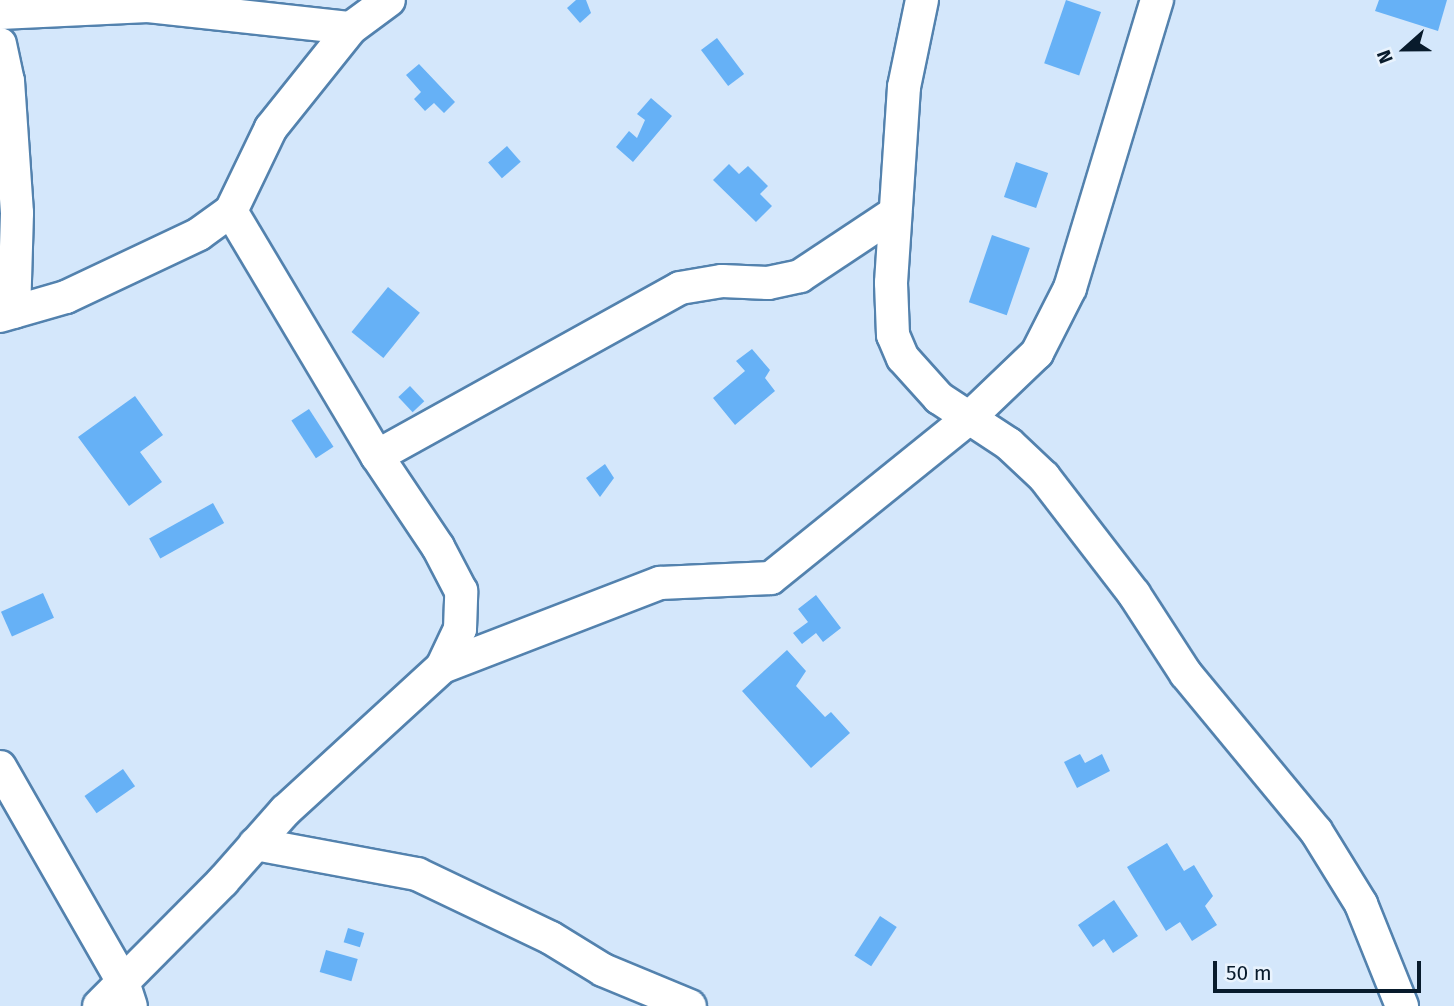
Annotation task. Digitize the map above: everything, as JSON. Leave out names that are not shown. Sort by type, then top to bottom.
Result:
[{"type":"street","points":[[0,44],[8,81],[17,213],[7,314],[78,291],[199,234],[231,211],[271,128],[351,28],[388,0]]},
{"type":"street","points":[[922,0],[904,87],[895,213],[893,335],[903,358],[939,398],[1009,444],[1044,477],[1134,594],[1186,674],[1317,831],[1361,904],[1402,1006]]},
{"type":"street","points":[[99,1006],[127,994],[285,811],[442,667],[660,583],[771,578],[968,418],[1037,352],[1070,288],[1157,0]]},
{"type":"street","points":[[0,13],[148,6],[351,28]]},
{"type":"street","points":[[231,211],[377,456],[438,547],[461,591],[460,629],[442,667]]},
{"type":"street","points":[[377,456],[680,288],[722,281],[768,283],[800,276],[895,213]]},
{"type":"street","points":[[0,767],[127,994]]},
{"type":"street","points":[[256,845],[417,874],[551,939],[603,971],[690,1006]]},
{"type":"building","points":[[576,0],[586,0],[591,13],[580,23],[567,8]]},
{"type":"building","points":[[1066,0],[1101,12],[1079,75],[1044,63]]},
{"type":"building","points":[[1379,0],[1447,0],[1438,31],[1375,11]]},
{"type":"building","points":[[717,38],[744,74],[728,86],[701,50]]},
{"type":"building","points":[[419,64],[455,102],[444,113],[434,103],[425,111],[414,99],[421,92],[406,75]]},
{"type":"building","points":[[651,98],[672,116],[633,162],[616,147],[629,131],[637,138],[645,120],[637,114]]},
{"type":"building","points":[[507,146],[521,162],[502,178],[488,162]]},
{"type":"building","points":[[1016,162],[1048,173],[1036,208],[1004,197]]},
{"type":"building","points":[[729,164],[739,174],[748,166],[768,186],[760,194],[772,206],[756,222],[713,180]]},
{"type":"building","points":[[992,235],[1030,248],[1007,315],[969,302]]},
{"type":"building","points":[[388,287],[420,313],[383,358],[351,332]]},
{"type":"building","points":[[752,349],[770,370],[765,378],[775,391],[735,425],[713,398],[745,371],[736,361]]},
{"type":"building","points":[[410,386],[424,401],[413,412],[398,397]]},
{"type":"building","points":[[135,396],[163,435],[140,452],[162,482],[129,506],[78,437]]},
{"type":"building","points":[[309,409],[334,447],[316,458],[291,420]]},
{"type":"building","points":[[605,464],[614,478],[600,497],[586,478]]},
{"type":"building","points":[[213,503],[224,523],[160,559],[149,538]]},
{"type":"building","points":[[43,593],[54,618],[12,636],[1,612]]},
{"type":"building","points":[[816,595],[841,628],[823,642],[816,633],[802,644],[793,633],[808,622],[798,609]]},
{"type":"building","points":[[787,650],[806,671],[796,686],[825,717],[831,712],[850,733],[811,768],[742,691]]},
{"type":"building","points":[[1080,754],[1085,763],[1102,754],[1110,771],[1077,788],[1064,762]]},
{"type":"building","points":[[123,769],[135,786],[97,813],[84,796]]},
{"type":"building","points":[[1167,843],[1184,871],[1194,865],[1213,896],[1205,906],[1217,925],[1192,941],[1180,922],[1166,931],[1127,867]]},
{"type":"building","points":[[1114,900],[1138,936],[1113,953],[1104,939],[1093,947],[1078,925]]},
{"type":"building","points":[[880,916],[897,927],[871,966],[854,955]]},
{"type":"building","points":[[348,928],[364,933],[360,947],[344,942]]},
{"type":"building","points":[[326,950],[358,959],[351,981],[320,972]]}]
